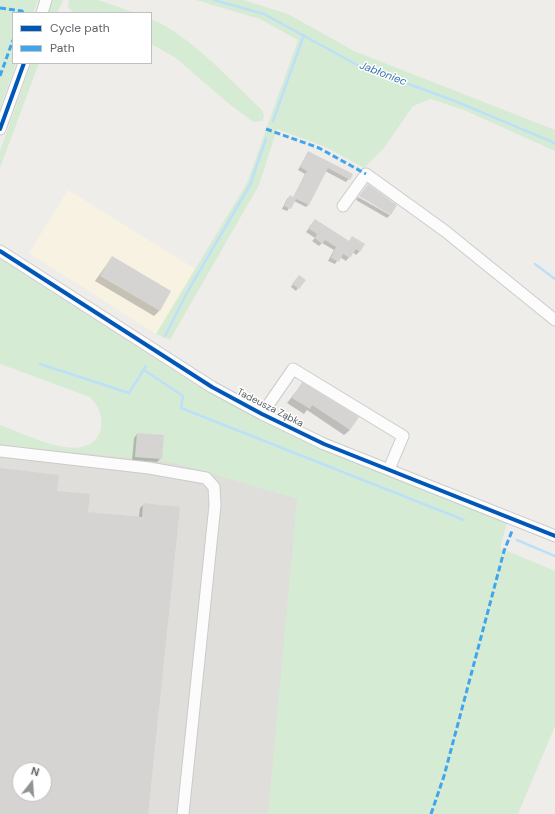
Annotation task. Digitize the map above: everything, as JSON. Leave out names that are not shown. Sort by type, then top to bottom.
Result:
[{"type":"street","points":[[42,12],[46,0]]},
{"type":"street","points":[[0,129],[24,64]]},
{"type":"street","points":[[343,206],[366,174],[446,231],[555,320]]},
{"type":"street","name":"Tadeusza Ząbka","points":[[0,251],[212,387],[262,414],[324,444],[555,536]]},
{"type":"street","points":[[262,414],[293,369],[403,436],[389,469]]},
{"type":"street","points":[[0,451],[149,468],[206,478],[214,487],[214,505],[183,814]]},
{"type":"shaded area","points":[[68,190],[197,270],[156,334],[29,253]]},
{"type":"shaded area","points":[[0,444],[287,471],[425,814],[0,814]]},
{"type":"green space","points":[[0,0],[38,0],[33,12],[12,12],[12,64],[16,64],[0,109]]},
{"type":"green space","points":[[53,0],[63,0],[57,12],[48,12]]},
{"type":"green space","points":[[69,0],[98,0],[133,12],[73,12],[68,7]]},
{"type":"green space","points":[[196,0],[243,0],[288,14],[354,51],[555,130],[555,151],[464,110],[431,99],[413,106],[384,148],[364,168],[326,147],[277,129],[259,185],[170,340],[156,334],[247,183],[298,40],[260,19]]},
{"type":"green space","points":[[152,19],[166,26],[210,60],[262,110],[264,116],[263,121],[253,122],[228,103],[176,58],[152,45]]},
{"type":"green space","points":[[31,64],[39,64],[0,168],[0,151]]},
{"type":"green space","points":[[0,259],[206,391],[254,416],[313,444],[507,523],[500,548],[555,571],[555,726],[518,814],[268,814],[297,499],[186,466],[163,461],[0,445],[0,425],[40,441],[56,445],[71,448],[84,446],[95,440],[101,428],[101,419],[99,411],[90,397],[0,364]]},
{"type":"building","points":[[308,151],[353,174],[350,180],[328,168],[309,205],[296,199],[291,209],[284,206],[290,195],[293,197],[307,171],[300,167]]},
{"type":"building","points":[[368,184],[397,205],[391,215],[359,196]]},
{"type":"building","points":[[315,219],[349,241],[352,236],[365,244],[360,252],[356,249],[350,258],[343,254],[339,262],[331,258],[336,247],[325,240],[321,243],[315,238],[317,234],[308,228]]},
{"type":"building","points":[[112,256],[171,291],[160,311],[100,276]]},
{"type":"building","points":[[299,275],[306,280],[299,289],[292,284]]},
{"type":"building","points":[[302,382],[359,417],[350,430],[312,405],[310,409],[292,398]]},
{"type":"building","points":[[137,433],[164,435],[162,459],[135,457]]},
{"type":"building","points":[[0,468],[59,475],[57,491],[90,494],[88,512],[142,517],[143,503],[180,507],[148,814],[0,814]]},
{"type":"waterway","name":"Jabłoniec","points":[[214,0],[264,14],[359,66],[455,101],[555,143]]},
{"type":"waterway","points":[[273,121],[304,35]]},
{"type":"waterway","points":[[165,336],[189,289],[250,185],[266,139]]},
{"type":"waterway","points":[[535,264],[555,279]]},
{"type":"waterway","points":[[40,364],[129,393],[146,366]]},
{"type":"waterway","points":[[144,370],[183,396],[181,408],[464,520]]},
{"type":"waterway","points":[[517,540],[555,556]]},
{"type":"marked path","points":[[0,8],[22,12]]},
{"type":"marked path","points":[[0,76],[12,43]]},
{"type":"marked path","points":[[266,129],[319,148],[366,174]]},
{"type":"marked path","points":[[431,814],[444,776],[504,551],[512,531]]},
{"type":"cycle path","points":[[0,129],[24,64]]},
{"type":"cycle path","points":[[0,251],[212,387],[262,414],[324,444],[555,536]]}]
